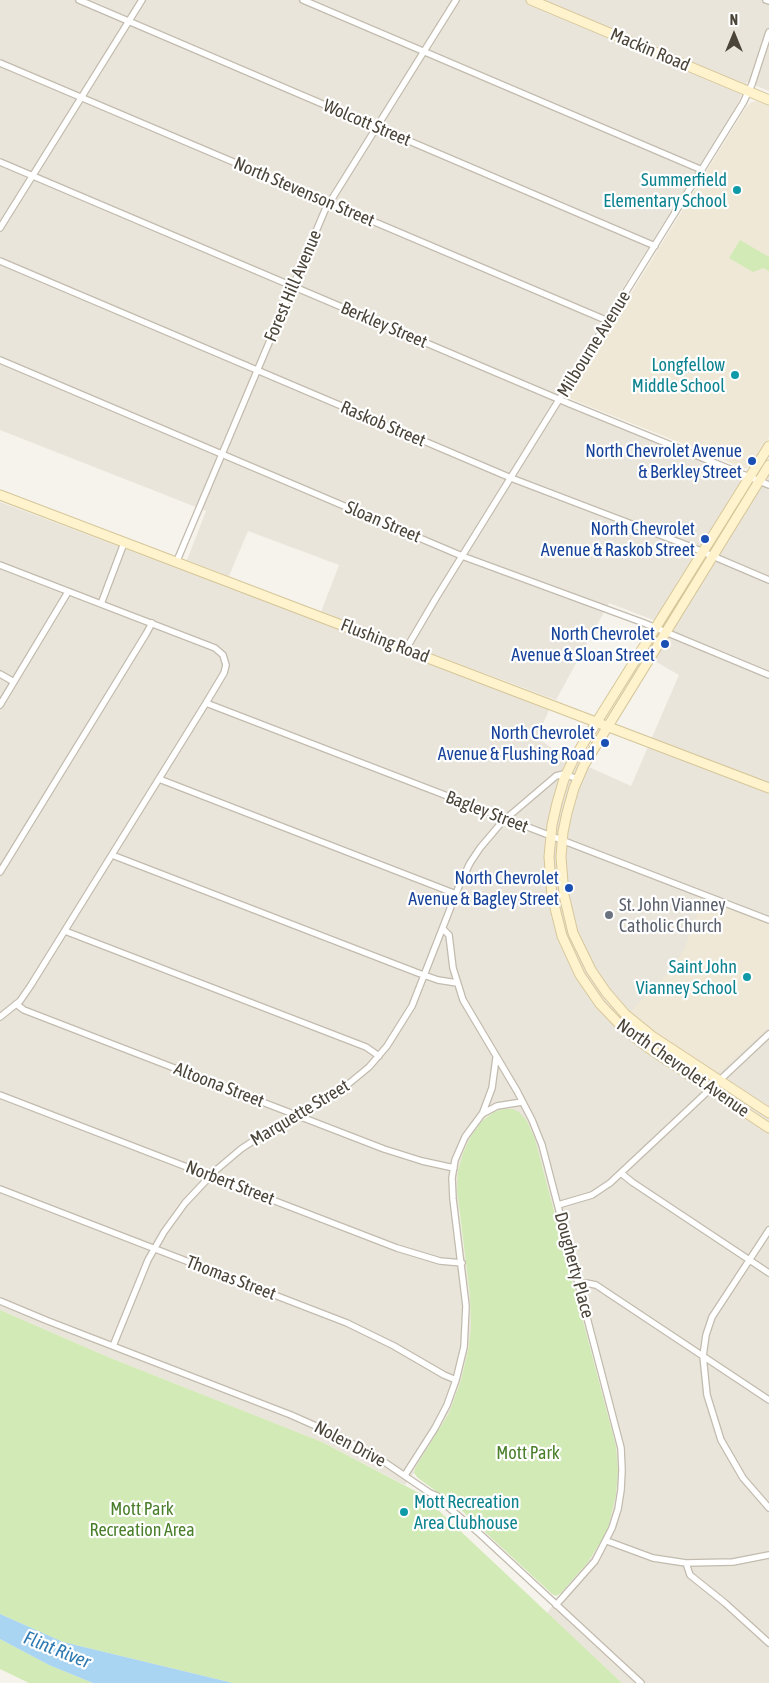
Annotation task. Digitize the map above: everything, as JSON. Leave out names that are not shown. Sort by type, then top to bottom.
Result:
[{"type":"street","name":"Wolcott Street","points":[[78,0],[655,246]]},
{"type":"street","points":[[0,228],[142,0]]},
{"type":"street","points":[[303,0],[702,170]]},
{"type":"street","name":"Forest Hill Avenue","points":[[176,563],[323,215],[456,0]]},
{"type":"street","name":"Mackin Road","points":[[532,0],[769,100]]},
{"type":"street","name":"Milbourne Avenue","points":[[406,649],[749,92],[769,32]]},
{"type":"street","name":"North Stevenson Street","points":[[0,63],[608,321]]},
{"type":"street","name":"Berkley Street","points":[[0,162],[559,399],[769,485]]},
{"type":"street","name":"Raskob Street","points":[[0,261],[511,478],[703,552],[769,580]]},
{"type":"street","name":"Sloan Street","points":[[0,360],[462,556],[656,627],[769,675]]},
{"type":"street","name":"North Chevrolet Avenue","points":[[769,446],[596,722],[566,775],[557,803],[550,836],[550,878],[556,920],[572,960],[591,993],[612,1018],[631,1035],[769,1128]]},
{"type":"street","name":"North Chevrolet Avenue","points":[[769,465],[608,726],[578,779],[568,806],[562,840],[562,878],[568,916],[580,951],[601,986],[625,1014],[646,1032],[769,1113]]},
{"type":"street","name":"Flushing Road","points":[[0,495],[769,788]]},
{"type":"street","points":[[101,604],[124,543]]},
{"type":"street","points":[[0,565],[214,648],[222,653],[225,659],[225,671],[31,986],[16,1004],[0,1017]]},
{"type":"street","points":[[0,705],[68,592]]},
{"type":"street","points":[[0,872],[152,624]]},
{"type":"street","points":[[0,674],[14,682]]},
{"type":"street","name":"Bagley Street","points":[[206,703],[769,920]]},
{"type":"street","points":[[566,775],[578,779]]},
{"type":"street","name":"Marquette Street","points":[[113,1346],[136,1287],[154,1249],[178,1212],[210,1176],[253,1141],[340,1091],[359,1076],[379,1056],[410,1011],[456,894],[476,854],[506,819],[556,776],[566,775]]},
{"type":"street","points":[[159,779],[456,894]]},
{"type":"street","points":[[112,855],[425,976],[457,983]]},
{"type":"street","name":"Dougherty Place","points":[[443,928],[449,935],[457,983],[468,1010],[522,1102],[542,1145],[617,1431],[621,1454],[620,1497],[614,1524],[607,1541],[595,1561],[556,1605]]},
{"type":"street","points":[[65,931],[366,1047],[379,1056]]},
{"type":"street","points":[[591,993],[601,986]]},
{"type":"street","name":"Altoona Street","points":[[16,1004],[24,1010],[398,1154],[454,1168]]},
{"type":"street","points":[[558,1204],[578,1200],[597,1192],[621,1173],[769,1034]]},
{"type":"street","points":[[404,1475],[438,1422],[456,1380],[464,1348],[466,1318],[462,1263],[453,1199],[454,1168],[462,1142],[482,1114],[492,1088],[496,1057]]},
{"type":"street","name":"Norbert Street","points":[[0,1095],[410,1252],[446,1262],[462,1263]]},
{"type":"street","points":[[482,1114],[497,1106],[522,1102]]},
{"type":"street","points":[[621,1173],[769,1273]]},
{"type":"street","name":"Thomas Street","points":[[0,1189],[352,1326],[394,1346],[456,1380]]},
{"type":"street","points":[[769,1230],[712,1317],[706,1335],[703,1356],[707,1395],[721,1440],[742,1478],[769,1508]]},
{"type":"street","points":[[578,1284],[596,1285],[769,1400]]},
{"type":"street","name":"Nolen Drive","points":[[0,1301],[311,1423],[366,1451],[430,1493],[438,1496],[442,1502],[480,1534],[641,1683]]},
{"type":"street","points":[[607,1541],[653,1558],[686,1564],[724,1563],[769,1555]]},
{"type":"street","points":[[686,1564],[690,1575],[725,1603],[769,1643]]},
{"type":"shaded area","points":[[0,0],[769,0],[769,91],[747,82],[735,110],[552,401],[746,477],[656,621],[609,603],[556,700],[321,612],[339,565],[248,531],[229,576],[187,560],[206,511],[0,430]]},
{"type":"shaded area","points":[[757,101],[769,105],[769,438],[752,465],[746,469],[571,399],[569,394],[746,107],[752,102]]},
{"type":"shaded area","points":[[769,475],[769,1683],[622,1683],[547,1613],[588,1562],[607,1532],[616,1495],[618,1469],[616,1446],[606,1406],[535,1139],[527,1121],[503,1109],[494,1112],[482,1121],[471,1136],[463,1153],[458,1171],[459,1212],[470,1296],[471,1328],[468,1350],[461,1380],[449,1413],[405,1485],[322,1442],[108,1357],[0,1310],[0,502],[550,708],[537,737],[558,753],[631,786],[679,675],[653,660]]},
{"type":"shaded area","points":[[697,897],[769,924],[769,1027],[720,1072],[715,1072],[652,1031],[630,1012],[670,971],[684,950],[700,908],[700,906],[695,904]]},
{"type":"green space","points":[[740,240],[769,257],[769,271],[763,268],[753,272],[729,258]]},
{"type":"green space","name":"Mott Park","points":[[503,1109],[513,1109],[519,1112],[527,1121],[535,1139],[616,1446],[618,1470],[616,1495],[607,1532],[588,1562],[561,1593],[556,1596],[458,1507],[418,1478],[414,1473],[415,1468],[449,1413],[461,1380],[468,1350],[471,1328],[470,1296],[457,1190],[458,1171],[463,1153],[471,1136],[482,1121],[494,1112]]},
{"type":"green space","name":"Mott Park Recreation Area","points":[[0,1310],[108,1357],[322,1442],[421,1494],[622,1683],[233,1683],[63,1642],[0,1614]]},
{"type":"green space","points":[[0,1639],[49,1665],[93,1683],[29,1683],[0,1669]]},
{"type":"water","name":"Flint River","points":[[0,1614],[63,1642],[233,1683],[93,1683],[49,1665],[0,1639]]},
{"type":"place","name":"Summerfield Elementary School","points":[[737,190]]},
{"type":"place","name":"Longfellow Middle School","points":[[735,375]]},
{"type":"place","name":"North Chevrolet Avenue & Berkley Street","points":[[752,461]]},
{"type":"place","name":"North Chevrolet Avenue & Raskob Street","points":[[705,539]]},
{"type":"place","name":"North Chevrolet Avenue & Sloan Street","points":[[665,644]]},
{"type":"place","name":"North Chevrolet Avenue & Flushing Road","points":[[605,743]]},
{"type":"place","name":"North Chevrolet Avenue & Bagley Street","points":[[569,888]]},
{"type":"place","name":"St. John Vianney Catholic Church","points":[[609,915]]},
{"type":"place","name":"Saint John Vianney School","points":[[747,977]]},
{"type":"place","name":"Mott Recreation Area Clubhouse","points":[[404,1512]]}]
